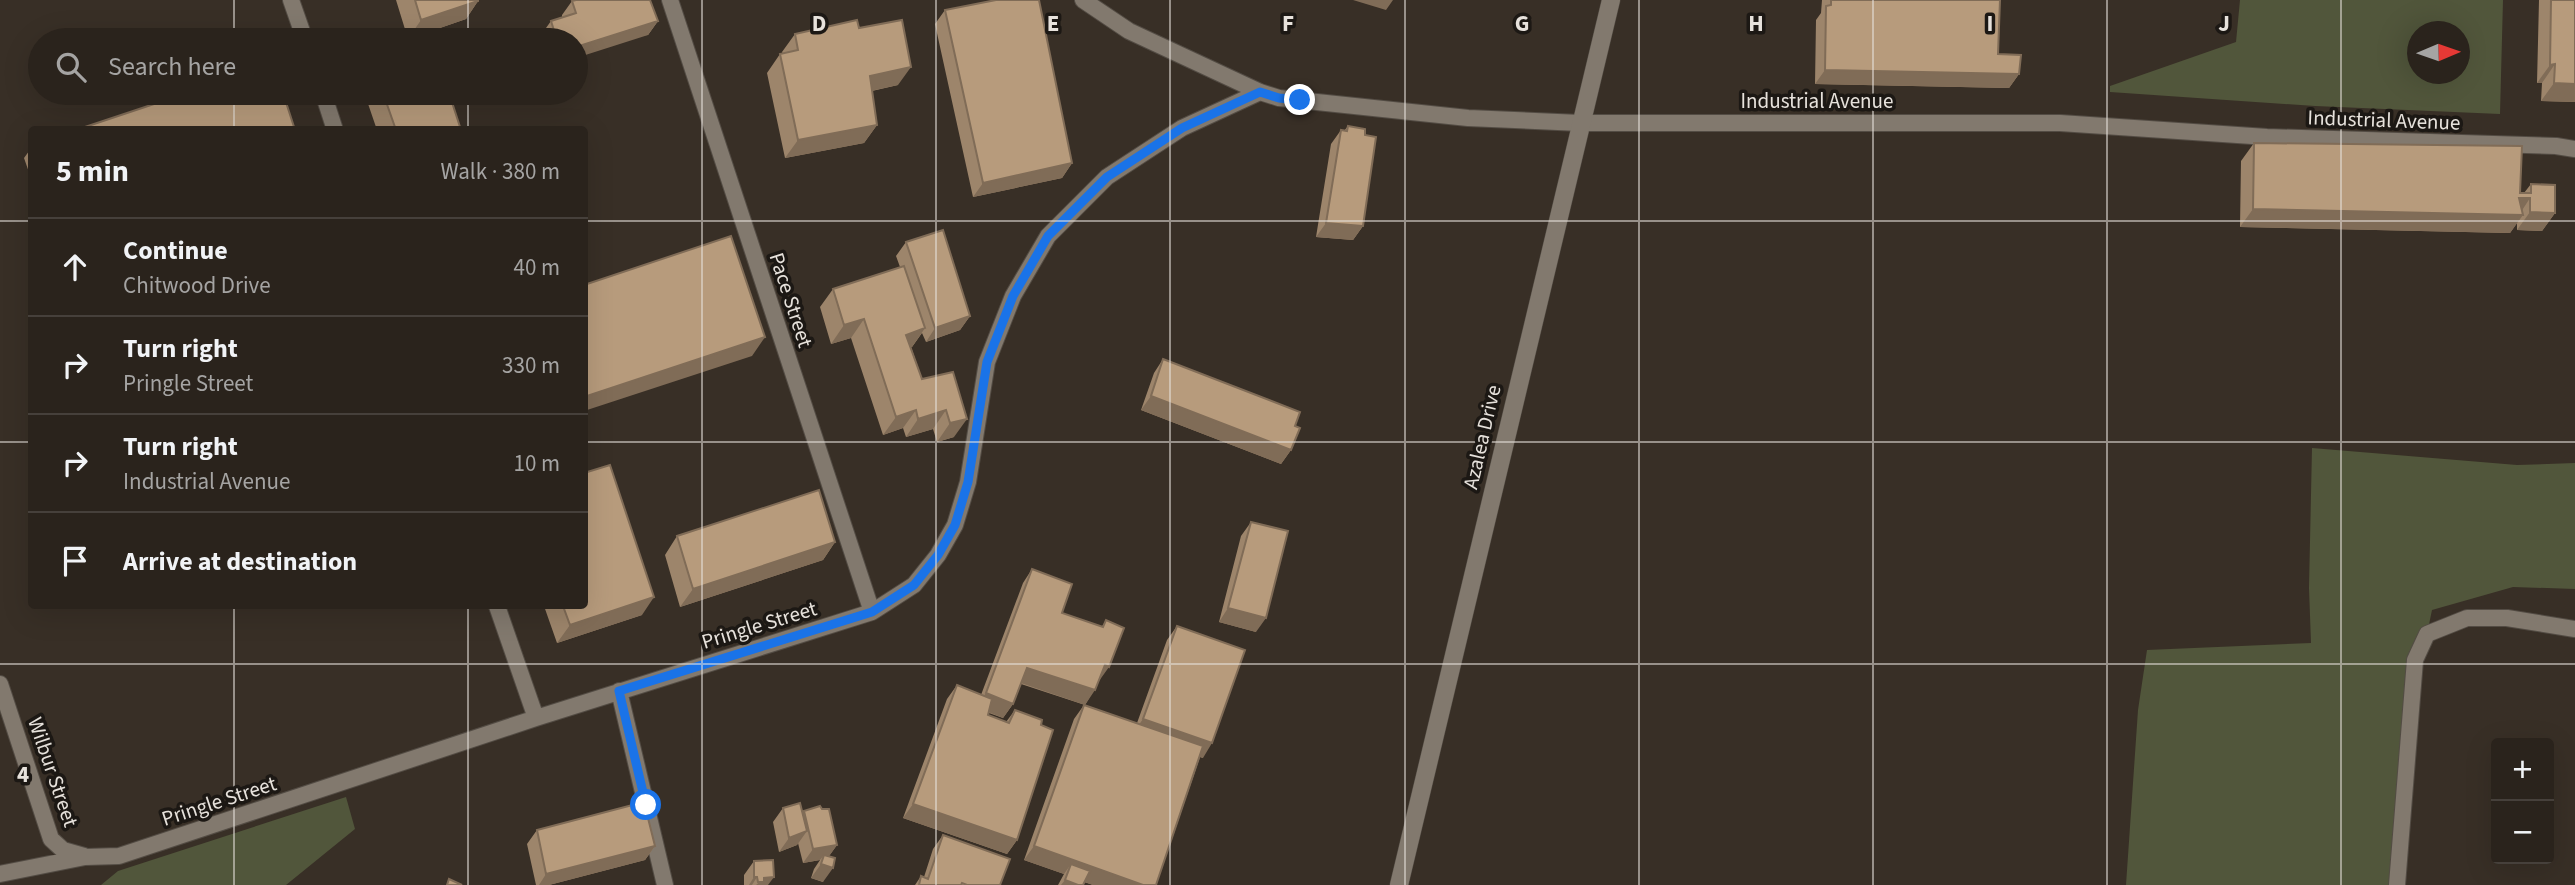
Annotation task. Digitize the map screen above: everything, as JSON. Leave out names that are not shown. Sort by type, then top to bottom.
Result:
[{"type":"street","points":[[291,0],[301,28]]},
{"type":"street","name":"Pace Street","points":[[670,0],[872,612]]},
{"type":"street","name":"Industrial Avenue","points":[[1083,0],[1129,32],[1260,92],[1279,98],[1455,117],[1580,124],[2060,123],[2267,137],[2556,146],[2575,149]]},
{"type":"street","name":"Azalea Drive","points":[[1399,885],[1611,0]]},
{"type":"street","name":"Pringle Street","points":[[0,874],[85,857],[119,856],[619,691],[872,612],[914,585],[938,555],[955,525],[968,482],[987,362],[1013,296],[1048,236],[1107,177],[1182,128],[1260,92]]},
{"type":"street","points":[[327,105],[334,126]]},
{"type":"street","points":[[498,609],[536,718]]},
{"type":"street","points":[[2397,885],[2415,660],[2427,634],[2467,618],[2507,618],[2575,629]]},
{"type":"street","name":"Wilbur Street","points":[[0,684],[51,839],[63,850],[85,857]]},
{"type":"street","points":[[619,691],[665,885]]},
{"type":"green space","points":[[2240,0],[2503,0],[2500,114],[2315,106],[2110,92],[2110,86],[2236,42]]},
{"type":"green space","points":[[2312,448],[2517,465],[2575,463],[2575,589],[2513,587],[2432,610],[2427,634],[2415,660],[2397,885],[2126,885],[2138,710],[2147,650],[2311,643],[2309,588]]},
{"type":"green space","points":[[346,797],[355,829],[286,885],[101,885],[118,871]]},
{"type":"building","points":[[415,0],[478,0],[478,1],[421,20]]},
{"type":"building","points":[[650,0],[658,21],[588,43],[588,28],[553,28],[551,21],[576,13],[572,1]]},
{"type":"building","points":[[996,0],[1039,0],[1072,163],[983,183],[945,10]]},
{"type":"building","points":[[1831,0],[2000,0],[1998,54],[2021,55],[2019,74],[1825,70],[1826,6],[1831,5]]},
{"type":"building","points":[[2551,0],[2575,0],[2575,84],[2554,83],[2555,64],[2550,65]]},
{"type":"building","points":[[857,20],[859,28],[902,20],[911,67],[870,76],[877,125],[798,140],[780,54],[798,50],[795,34]]},
{"type":"building","points":[[151,105],[287,105],[294,126],[88,126]]},
{"type":"building","points":[[387,105],[453,105],[460,126],[395,126]]},
{"type":"building","points":[[1348,126],[1365,129],[1365,135],[1376,137],[1363,226],[1326,223],[1341,130],[1347,131]]},
{"type":"building","points":[[2254,143],[2522,146],[2520,193],[2531,193],[2531,184],[2555,185],[2555,213],[2530,212],[2530,198],[2519,198],[2523,215],[2253,209]]},
{"type":"building","points":[[943,230],[970,316],[935,328],[906,242]]},
{"type":"building","points":[[731,236],[765,337],[588,396],[588,284]]},
{"type":"building","points":[[904,266],[925,328],[906,335],[922,379],[953,372],[967,419],[950,423],[946,410],[918,419],[916,410],[896,417],[864,319],[844,325],[833,289]]},
{"type":"building","points":[[1163,359],[1300,412],[1295,426],[1300,428],[1291,450],[1151,396]]},
{"type":"building","points":[[610,465],[654,597],[570,625],[564,609],[588,609],[588,472]]},
{"type":"building","points":[[819,490],[835,542],[693,589],[677,536]]},
{"type":"building","points":[[1251,522],[1288,531],[1266,618],[1228,608]]},
{"type":"building","points":[[1032,569],[1072,584],[1062,613],[1103,627],[1106,620],[1124,628],[1109,667],[1105,665],[1095,690],[1027,668],[1013,704],[986,693]]},
{"type":"building","points":[[1177,626],[1245,650],[1212,743],[1143,719]]},
{"type":"building","points":[[957,685],[992,699],[988,715],[1009,723],[1015,710],[1042,720],[1041,725],[1053,730],[1017,840],[913,804]]},
{"type":"building","points":[[1084,705],[1203,746],[1156,885],[1143,885],[1034,846]]},
{"type":"building","points":[[644,802],[655,846],[546,874],[537,830]]},
{"type":"building","points":[[800,803],[807,831],[789,838],[783,808]]},
{"type":"building","points":[[820,806],[822,809],[829,809],[837,845],[813,849],[804,811]]},
{"type":"building","points":[[943,835],[1010,859],[1000,885],[919,885],[921,876],[928,879]]},
{"type":"building","points":[[824,855],[835,858],[833,868],[821,864]]},
{"type":"building","points":[[773,860],[774,877],[758,882],[757,877],[754,877],[754,861]]},
{"type":"building","points":[[1071,864],[1090,871],[1083,885],[1065,880]]},
{"type":"building","points":[[449,879],[462,885],[447,885]]},
{"type":"route","points":[[646,805],[619,691],[872,612],[914,585],[938,555],[955,525],[968,482],[987,362],[1013,296],[1048,236],[1107,177],[1182,128],[1260,92],[1279,98],[1300,100]]}]
